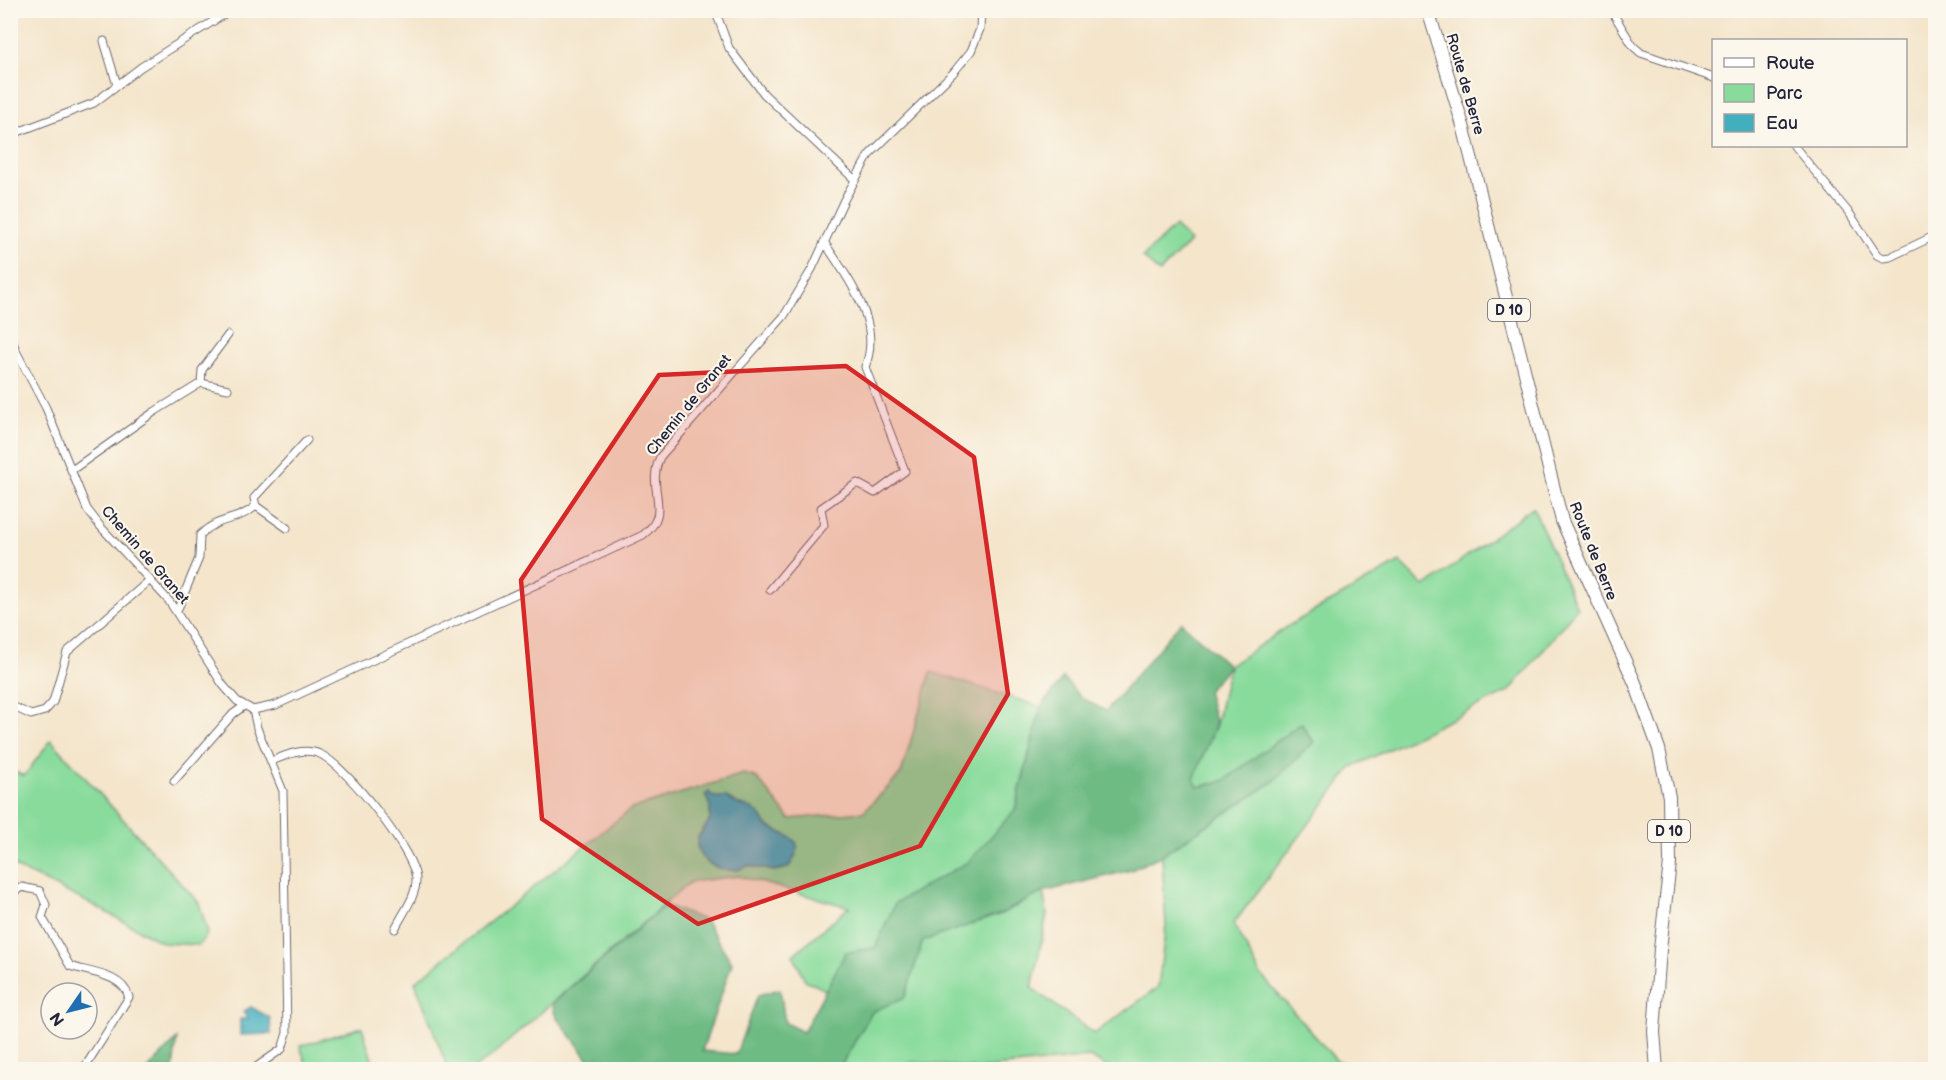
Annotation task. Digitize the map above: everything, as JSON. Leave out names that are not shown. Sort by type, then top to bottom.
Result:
[{"type":"main road","name":"Route de Berre","points":[[1428,10],[1464,129],[1562,521],[1635,683],[1659,748],[1669,798],[1670,863],[1654,1032],[1657,1070]]},
{"type":"street","points":[[10,135],[94,103],[141,66],[231,10]]},
{"type":"street","points":[[715,10],[729,48],[764,94],[855,180]]},
{"type":"street","name":"Chemin de Granet","points":[[10,334],[22,363],[46,408],[87,509],[177,611],[223,685],[244,705],[254,710],[295,698],[652,528],[659,513],[653,481],[654,469],[660,457],[771,327],[784,316],[855,180],[879,144],[953,73],[971,51],[980,29],[981,10]]},
{"type":"street","points":[[1611,10],[1633,46],[1641,53],[1712,78]]},
{"type":"street","points":[[104,41],[117,85]]},
{"type":"street","points":[[1795,147],[1850,214],[1877,255],[1883,258],[1890,257],[1935,235]]},
{"type":"street","points":[[771,590],[824,525],[821,508],[857,483],[875,493],[905,471],[865,368],[872,352],[863,304],[824,242]]},
{"type":"street","points":[[201,383],[202,370],[228,335]]},
{"type":"street","points":[[72,470],[154,412],[201,383],[228,389]]},
{"type":"street","points":[[287,528],[256,506],[254,498],[307,440]]},
{"type":"street","points":[[177,611],[199,558],[200,535],[212,523],[246,515],[256,506]]},
{"type":"street","points":[[10,705],[31,715],[45,711],[53,702],[67,652],[150,580]]},
{"type":"street","points":[[174,781],[244,705]]},
{"type":"street","points":[[252,1070],[282,1049],[287,1033],[283,791],[257,728],[254,710]]},
{"type":"street","points":[[272,761],[306,751],[320,754],[348,776],[369,799],[411,862],[416,876],[416,888],[395,929]]},
{"type":"street","points":[[10,894],[22,886],[40,891],[46,905],[42,917],[70,966],[119,981],[126,988],[129,998],[82,1070]]},
{"type":"highlighted area","points":[[846,366],[974,457],[1008,694],[920,846],[698,924],[542,819],[521,580],[659,375]]},
{"type":"green space","points":[[1175,226],[1190,242],[1159,273],[1143,257]]},
{"type":"green space","points":[[1533,507],[1577,608],[1510,691],[1352,767],[1234,923],[1260,974],[1337,1061],[1367,1069],[1112,1070],[1090,1057],[977,1069],[913,1062],[896,1069],[839,1069],[871,1012],[805,980],[793,955],[849,907],[738,876],[690,882],[489,1058],[473,1069],[448,1069],[415,982],[631,809],[743,774],[757,778],[790,819],[863,812],[901,774],[931,672],[1041,707],[1015,810],[1043,892],[1047,914],[1032,988],[1094,1034],[1158,987],[1166,925],[1162,855],[1216,724],[1229,666],[1290,625],[1400,562],[1425,587]]},
{"type":"green space","points":[[1181,622],[1229,666],[1207,691],[1216,724],[1194,779],[1198,787],[1223,781],[1301,723],[1314,742],[1273,782],[1162,855],[1131,870],[1043,892],[1001,914],[923,941],[905,997],[872,1012],[839,1069],[596,1069],[555,1015],[552,1004],[665,905],[705,920],[732,963],[702,1051],[736,1054],[758,995],[780,989],[785,1023],[803,1032],[846,952],[875,948],[895,903],[968,862],[1015,810],[1041,707],[1063,678],[1081,698],[1106,711]]},
{"type":"green space","points":[[51,740],[199,903],[208,933],[199,945],[163,943],[91,904],[11,865],[11,770],[24,776]]},
{"type":"green space","points":[[362,1027],[375,1069],[308,1069],[300,1046]]},
{"type":"green space","points":[[177,1039],[173,1069],[148,1069]]},
{"type":"water","points":[[709,792],[713,797],[726,797],[753,810],[758,813],[766,825],[793,839],[797,844],[797,850],[788,868],[774,871],[748,866],[738,870],[723,870],[709,864],[701,856],[697,846],[698,837],[710,820],[710,806],[705,795]]},
{"type":"water","points":[[251,1007],[270,1018],[271,1034],[240,1035],[240,1019],[248,1019],[243,1012]]}]
